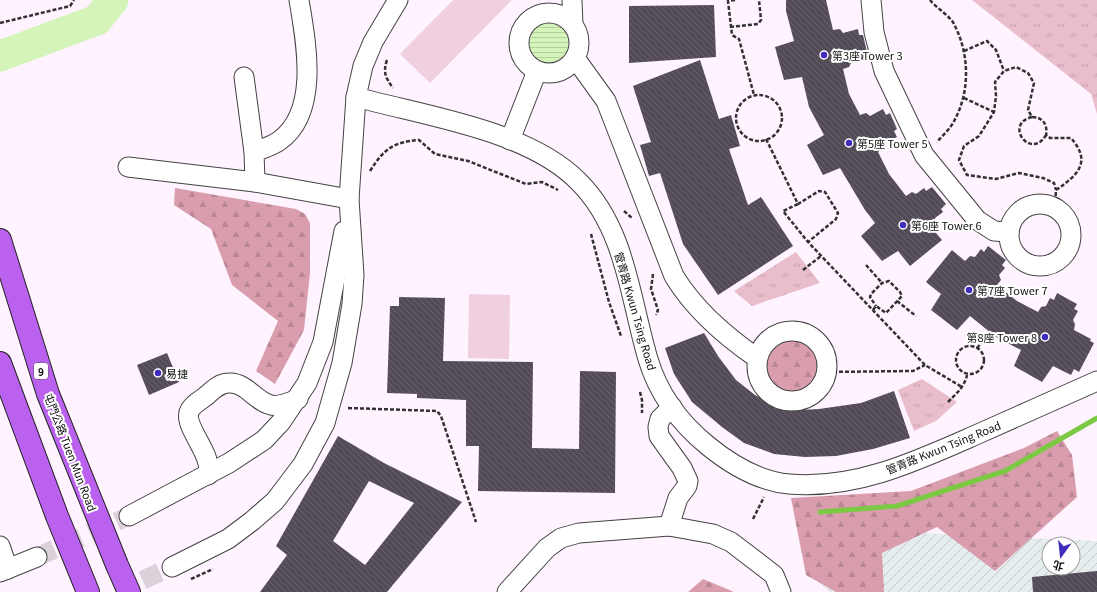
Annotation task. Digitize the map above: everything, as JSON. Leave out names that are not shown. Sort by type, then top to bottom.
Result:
[{"type":"highway","name":"屯門公路 Tuen Mun Road","points":[[0,240],[48,394],[129,592]]},
{"type":"highway","points":[[0,363],[57,516],[88,592]]},
{"type":"street","points":[[254,152],[279,141],[291,130],[307,94],[304,29],[299,0]]},
{"type":"street","points":[[129,516],[229,463],[264,440],[281,422],[298,399],[314,369],[323,342],[348,203],[356,97],[362,66],[373,42],[398,0]]},
{"type":"street","points":[[548,0],[526,23],[518,40],[523,58],[529,66],[537,71],[550,73],[562,70],[575,58],[578,52],[579,38],[573,25],[572,0]]},
{"type":"street","points":[[871,0],[874,32],[884,71],[924,155],[977,220],[994,231],[1009,232]]},
{"type":"street","points":[[533,17],[550,12],[559,14],[573,25]]},
{"type":"street","points":[[575,58],[606,101],[674,276],[691,301],[738,345],[757,358]]},
{"type":"street","points":[[510,140],[537,71]]},
{"type":"street","points":[[244,77],[254,152],[255,182]]},
{"type":"street","name":"管青路 Kwun Tsing Road","points":[[356,97],[464,125],[510,140],[544,155],[565,169],[580,182],[604,214],[622,257],[648,360],[658,388],[698,438],[733,465],[759,476],[788,484],[814,484],[840,481],[898,468],[1097,381]]},
{"type":"street","points":[[128,167],[255,182],[348,203]]},
{"type":"street","points":[[1056,199],[1069,223],[1071,233],[1070,243],[1066,252],[1059,259],[1050,264],[1040,266],[1025,262],[1014,251],[1010,242],[1009,232],[1012,222],[1017,213],[1026,207],[1035,204],[1046,204],[1056,199]]},
{"type":"street","points":[[172,567],[228,539],[252,521],[275,500],[292,480],[314,446],[325,423],[334,394],[349,332],[354,276],[348,203]]},
{"type":"street","points":[[793,331],[805,333],[815,340],[823,349],[826,356],[827,372],[823,383],[816,392],[801,400],[785,401],[770,393],[759,380],[756,369],[757,358],[762,347],[770,338],[781,332],[793,331]]},
{"type":"street","points":[[208,474],[210,467],[202,446],[190,423],[188,415],[190,408],[222,383],[235,383],[270,405],[278,405],[298,399]]},
{"type":"street","points":[[669,526],[678,498],[687,486],[688,481],[682,468],[659,436],[658,426],[660,419],[672,407]]},
{"type":"street","points":[[507,592],[547,548],[562,538],[579,533],[669,526],[713,534],[731,542],[774,575],[781,592]]},
{"type":"street","points":[[0,546],[4,571],[37,557]]},
{"type":"path","points":[[0,23],[70,6],[74,0]]},
{"type":"path","points":[[735,0],[728,1],[730,27],[732,35],[739,39],[754,95]]},
{"type":"path","points":[[730,27],[758,24],[761,20],[759,0]]},
{"type":"path","points":[[924,155],[938,142],[953,123],[964,98],[967,72],[964,51],[955,24],[930,0]]},
{"type":"path","points":[[964,51],[987,41],[996,50],[1004,71]]},
{"type":"path","points":[[1032,116],[1025,119],[1020,125],[1019,132],[1026,142],[1034,144],[1041,141],[1046,135],[1047,128],[1044,122],[1032,116],[1028,110],[1034,83],[1028,73],[1016,67],[1004,71],[995,82],[996,96],[994,112],[980,136],[964,146],[959,160],[967,175],[996,179],[1019,173],[1043,178],[1054,183],[1056,199]]},
{"type":"path","points":[[754,95],[769,97],[780,108],[781,123],[778,130],[766,140],[759,141],[745,136],[736,124],[737,109],[741,102],[754,95]]},
{"type":"path","points":[[964,98],[994,112]]},
{"type":"path","points":[[1046,135],[1050,138],[1071,138],[1079,148],[1082,164],[1074,178],[1056,199]]},
{"type":"path","points":[[386,150],[397,143],[419,140],[435,154],[468,161],[526,184],[542,182],[563,192]]},
{"type":"path","points":[[766,140],[798,204]]},
{"type":"path","points":[[808,242],[836,219],[838,213],[825,192],[820,191],[783,211],[808,242],[925,365],[962,387]]},
{"type":"path","name":"管青路 Kwun Tsing Road","points":[[590,232],[609,302],[623,340]]},
{"type":"path","points":[[803,270],[821,256]]},
{"type":"path","points":[[866,265],[882,283]]},
{"type":"path","points":[[889,281],[902,296],[897,301],[886,313],[876,306],[870,297],[882,283],[889,281]]},
{"type":"path","points":[[897,301],[916,316]]},
{"type":"path","points":[[873,310],[876,306]]},
{"type":"path","points":[[977,348],[991,332]]},
{"type":"path","points":[[965,347],[977,348],[984,357],[983,366],[977,373],[967,375],[959,370],[956,357],[958,352],[965,347]]},
{"type":"path","points":[[827,372],[913,371],[925,365]]},
{"type":"path","points":[[948,402],[962,387],[967,375]]},
{"type":"path","name":"管青路 Kwun Tsing Road","points":[[638,385],[642,400],[642,415]]},
{"type":"path","points":[[342,408],[437,411],[441,416],[476,522]]},
{"type":"path","points":[[753,519],[765,494]]},
{"type":"shaded area","points":[[453,0],[512,0],[430,83],[400,54]]},
{"type":"shaded area","points":[[554,19],[566,25],[571,33],[571,51],[566,59],[558,64],[544,65],[532,59],[527,51],[526,37],[532,25],[540,20]]},
{"type":"shaded area","points":[[469,294],[510,295],[509,359],[468,358]]},
{"type":"shaded area","points":[[920,533],[1041,538],[1041,576],[1081,576],[1081,540],[1097,541],[1097,592],[830,592],[812,576]]},
{"type":"green space","points":[[972,0],[1097,0],[1097,114],[1091,94]]},
{"type":"green space","points":[[175,188],[296,209],[305,214],[310,223],[310,273],[304,330],[275,384],[256,371],[278,321],[232,285],[211,229],[174,205]]},
{"type":"green space","points":[[796,252],[820,283],[752,306],[734,291]]},
{"type":"green space","points":[[793,339],[804,341],[813,347],[819,356],[821,367],[819,378],[813,387],[804,393],[793,395],[782,393],[773,387],[767,378],[765,367],[767,356],[773,347],[782,341]]},
{"type":"green space","points":[[922,379],[957,402],[936,421],[914,431],[898,390]]},
{"type":"green space","points":[[1057,431],[1072,455],[1077,497],[995,571],[937,527],[882,553],[884,592],[836,592],[806,575],[791,498],[911,491],[1024,448]]},
{"type":"green space","points":[[703,579],[732,591],[733,592],[688,592]]},
{"type":"building","points":[[786,0],[826,0],[833,30],[840,29],[843,33],[858,29],[859,35],[863,35],[867,52],[863,53],[865,59],[851,63],[849,67],[843,69],[849,94],[860,115],[866,113],[870,116],[883,109],[886,115],[890,113],[897,129],[894,131],[897,137],[884,143],[883,148],[878,152],[889,174],[906,196],[912,192],[916,194],[924,188],[926,191],[932,187],[946,204],[941,209],[943,212],[935,218],[936,222],[931,227],[942,240],[910,266],[898,251],[882,261],[861,236],[875,223],[865,210],[840,168],[823,175],[807,145],[824,135],[809,107],[802,77],[784,80],[775,47],[794,41],[786,11]]},
{"type":"building","points":[[714,5],[716,57],[629,63],[629,6]]},
{"type":"building","points":[[700,60],[719,119],[731,115],[740,146],[729,149],[748,205],[761,197],[793,246],[718,295],[683,244],[660,173],[649,176],[640,145],[651,142],[633,86]]},
{"type":"building","points":[[988,246],[1006,260],[1002,265],[1005,268],[999,275],[1001,280],[997,285],[1017,301],[1038,312],[1041,307],[1046,306],[1050,298],[1054,300],[1057,293],[1077,304],[1074,309],[1078,311],[1073,320],[1075,324],[1074,330],[1091,339],[1090,341],[1094,343],[1079,372],[1074,369],[1071,375],[1053,366],[1042,382],[1014,366],[1021,350],[996,337],[970,316],[957,330],[931,310],[941,294],[926,282],[952,250],[965,261],[970,256],[975,257],[981,249],[984,252]]},
{"type":"building","points":[[399,297],[445,298],[443,361],[533,362],[532,448],[579,449],[580,371],[616,372],[615,493],[478,491],[479,446],[466,446],[466,400],[417,398],[417,394],[387,393],[390,306],[399,306]]},
{"type":"building","points":[[704,333],[718,356],[736,380],[755,395],[776,406],[799,410],[819,409],[861,403],[894,391],[910,438],[873,449],[836,456],[805,457],[774,454],[744,443],[692,402],[674,374],[665,348]]},
{"type":"building","name":"易捷","points":[[167,353],[179,382],[149,395],[137,365]]},
{"type":"building","points":[[338,436],[384,463],[462,502],[387,592],[260,592],[287,555],[276,546]],"holes":[[[369,481],[414,503],[365,565],[333,541]]]},
{"type":"building","points":[[1097,571],[1097,592],[1033,592],[1032,577],[1081,576],[1081,572]]},
{"type":"waterway","points":[[0,56],[97,20],[113,0]]},
{"type":"waterway","points":[[820,512],[897,506],[1005,471],[1097,418]]},
{"type":"tunnel","points":[[37,557],[129,516]]},
{"type":"tunnel","points":[[116,592],[172,567]]},
{"type":"place","name":"第3座 Tower 3","points":[[824,55]]},
{"type":"place","name":"第5座 Tower 5","points":[[849,143]]},
{"type":"place","name":"第6座 Tower 6","points":[[903,225]]},
{"type":"place","name":"第7座 Tower 7","points":[[969,290]]},
{"type":"place","name":"第8座 Tower 8","points":[[1045,337]]},
{"type":"place","name":"易捷","points":[[158,373]]}]
